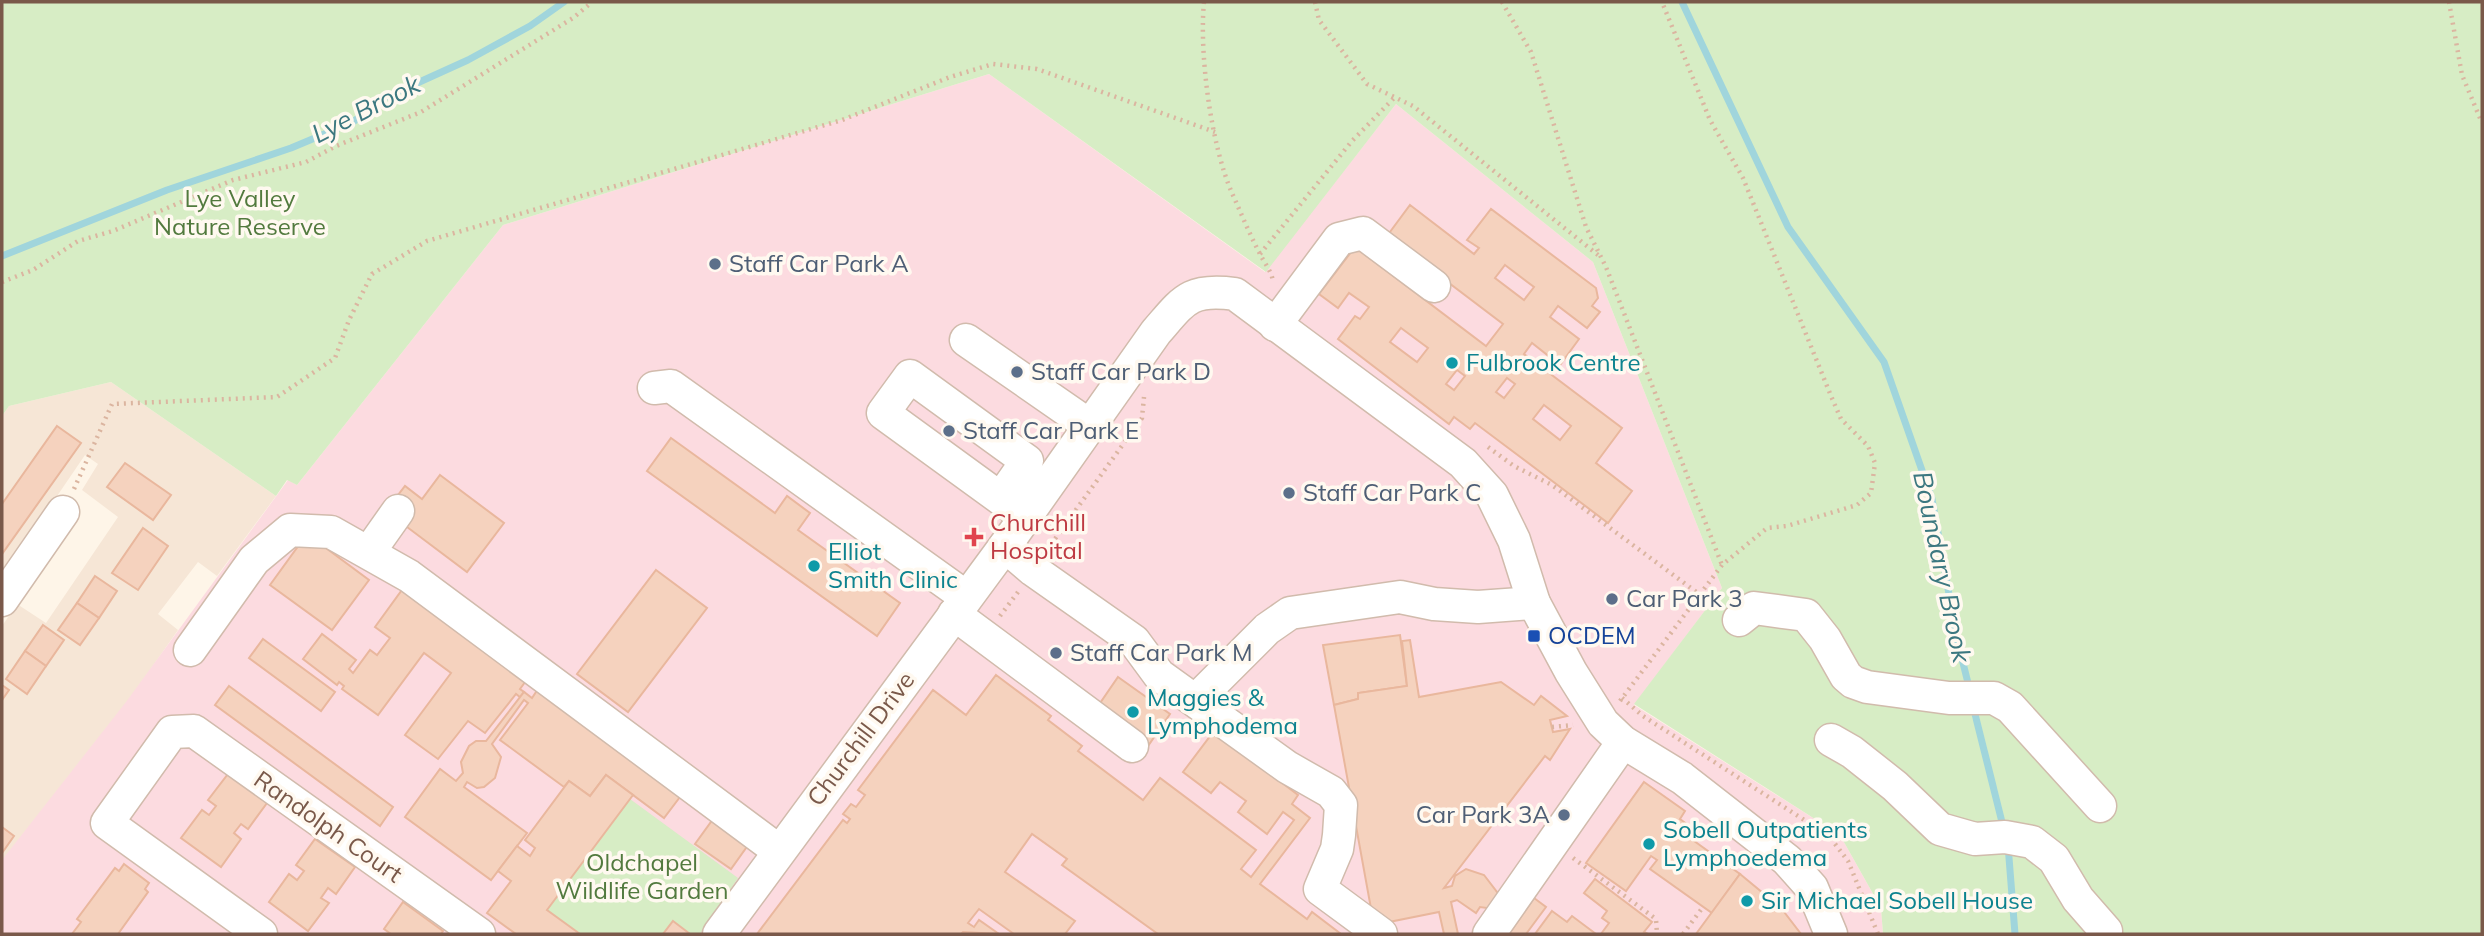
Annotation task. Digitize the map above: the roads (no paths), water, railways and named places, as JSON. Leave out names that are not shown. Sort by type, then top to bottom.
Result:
[{"type":"street","points":[[1275,325],[1339,239],[1351,234],[1363,233],[1434,286]]},
{"type":"street","name":"Churchill Drive","points":[[719,934],[779,851],[965,613],[1005,546],[1156,332],[1183,301],[1208,290],[1235,294],[1470,471],[1492,495],[1514,540],[1534,603],[1604,723],[1623,742],[1682,778],[1787,860],[1812,888],[1831,934]]},
{"type":"street","points":[[967,340],[1090,426]]},
{"type":"street","points":[[654,388],[671,386],[1132,746]]},
{"type":"street","points":[[1001,498],[1026,517]]},
{"type":"street","points":[[369,552],[398,511]]},
{"type":"street","points":[[2,600],[64,512]]},
{"type":"street","points":[[190,650],[254,560],[290,530],[331,532],[409,576],[779,851]]},
{"type":"street","points":[[1005,546],[1033,570],[1134,641],[1159,675],[1287,766],[1331,792],[1340,805],[1339,835],[1337,849],[1320,889],[1381,934]]},
{"type":"street","points":[[1196,699],[1268,629],[1290,612],[1400,597],[1434,604],[1478,607],[1534,603]]},
{"type":"street","points":[[1739,620],[1754,608],[1806,615],[1825,639],[1846,677],[1867,687],[1958,699],[1991,698],[2019,715],[2100,806]]},
{"type":"street","name":"Randolph Court","points":[[261,934],[107,823],[172,732],[194,732],[479,934]]},
{"type":"street","points":[[1831,740],[1852,752],[1895,786],[1940,830],[1975,839],[2018,839],[2054,859],[2078,899],[2106,931]]},
{"type":"street","points":[[1489,934],[1623,742]]},
{"type":"waterway","name":"Lye Brook","points":[[2,256],[167,190],[291,148],[353,122],[382,99],[468,60],[530,26],[564,2]]},
{"type":"waterway","name":"Boundary Brook","points":[[1682,2],[1788,227],[1884,362],[1932,499],[1957,639],[1970,691]]},
{"type":"waterway","name":"Boundary Brook","points":[[1973,706],[2004,830]]},
{"type":"waterway","name":"Boundary Brook","points":[[2008,845],[2015,934]]},
{"type":"place","name":"Staff Car Park A","points":[[715,264]]},
{"type":"place","name":"Fulbrook Centre","points":[[1452,363]]},
{"type":"place","name":"Staff Car Park D","points":[[1017,372]]},
{"type":"place","name":"Staff Car Park E","points":[[949,431]]},
{"type":"place","name":"Staff Car Park C","points":[[1289,493]]},
{"type":"place","name":"Churchill Hospital","points":[[974,537]]},
{"type":"place","name":"Elliot Smith Clinic","points":[[814,566]]},
{"type":"place","name":"Car Park 3","points":[[1612,599]]},
{"type":"place","name":"OCDEM","points":[[1534,636]]},
{"type":"place","name":"Staff Car Park M","points":[[1056,653]]},
{"type":"place","name":"Maggies & Lymphodema","points":[[1133,712]]},
{"type":"place","name":"Car Park 3A","points":[[1564,815]]},
{"type":"place","name":"Sobell Outpatients Lymphoedema","points":[[1649,844]]},
{"type":"place","name":"Sir Michael Sobell House","points":[[1747,901]]},
{"type":"park label","name":"Lye Valley Nature Reserve","points":[[240,213]]},
{"type":"park label","name":"Oldchapel Wildlife Garden","points":[[642,877]]}]
